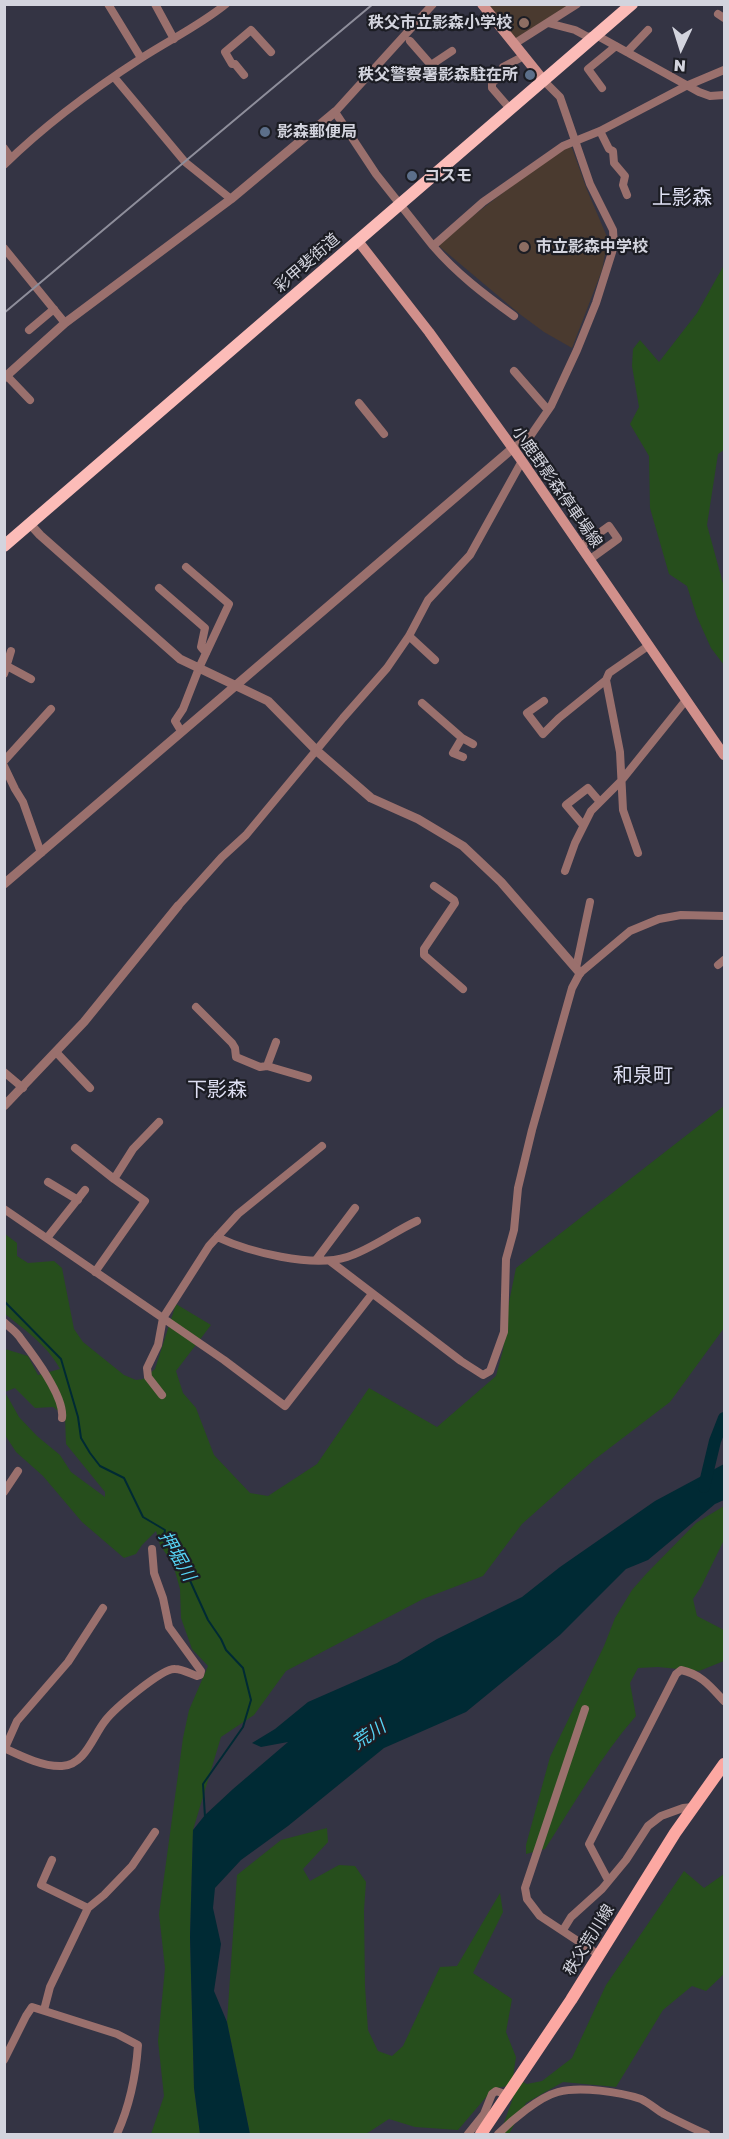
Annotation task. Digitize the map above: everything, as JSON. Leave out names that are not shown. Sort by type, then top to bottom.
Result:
[{"type":"highway","name":"彩甲斐街道","points":[[4,546],[632,4]]},
{"type":"main road","points":[[482,4],[544,81]]},
{"type":"main road","name":"小鹿野影森停車場線","points":[[358,241],[429,332],[513,448],[724,755]]},
{"type":"main road","name":"秩父荒川線","points":[[481,2134],[693,1807],[724,1764]]},
{"type":"street","points":[[108,4],[141,58]]},
{"type":"street","points":[[155,4],[174,39]]},
{"type":"street","points":[[4,165],[46,127],[114,77],[141,58],[204,22],[226,4]]},
{"type":"street","points":[[30,400],[6,377],[65,323],[231,199],[335,112],[433,4]]},
{"type":"street","points":[[514,44],[577,4]]},
{"type":"street","points":[[548,23],[575,30],[588,37],[596,35],[686,86],[710,96],[724,95]]},
{"type":"street","points":[[244,75],[235,64],[232,64],[225,52],[233,45],[251,30],[271,52]]},
{"type":"street","points":[[627,52],[648,30]]},
{"type":"street","points":[[410,41],[431,64],[452,51]]},
{"type":"street","points":[[602,88],[588,69],[616,46]]},
{"type":"street","points":[[510,110],[492,88],[492,83],[499,77],[503,67],[524,56]]},
{"type":"street","points":[[434,246],[483,202],[562,146],[600,131],[686,86],[724,70]]},
{"type":"street","points":[[114,77],[185,162],[231,199]]},
{"type":"street","points":[[6,881],[513,448],[529,438],[548,410],[578,350],[614,246],[613,230],[590,184],[560,97],[544,81]]},
{"type":"street","points":[[335,112],[372,169],[434,246],[458,272],[514,316]]},
{"type":"street","points":[[600,131],[613,151],[614,163],[625,176],[623,185],[627,195]]},
{"type":"street","points":[[4,148],[11,158]]},
{"type":"street","points":[[4,248],[65,323]]},
{"type":"street","points":[[29,330],[54,309]]},
{"type":"street","points":[[514,371],[548,410]]},
{"type":"street","points":[[359,403],[384,434]]},
{"type":"street","points":[[4,1106],[56,1052],[178,906],[222,857],[246,835],[387,668],[409,636],[428,600],[470,555],[522,461]]},
{"type":"street","points":[[30,524],[180,659],[268,701],[317,751],[371,798],[418,819],[463,846],[501,882],[578,970]]},
{"type":"street","points":[[580,547],[609,526],[618,539],[589,560]]},
{"type":"street","points":[[180,731],[175,721],[183,709],[199,668],[230,603],[186,567]]},
{"type":"street","points":[[159,588],[205,628],[201,647],[206,653]]},
{"type":"street","points":[[409,636],[435,660]]},
{"type":"street","points":[[544,701],[527,712],[543,734],[606,680],[609,673],[648,646]]},
{"type":"street","points":[[11,651],[6,670],[32,679]]},
{"type":"street","points":[[606,680],[620,752],[623,810],[639,853]]},
{"type":"street","points":[[565,871],[591,811],[621,781],[686,700]]},
{"type":"street","points":[[422,703],[462,738],[473,744]]},
{"type":"street","points":[[4,761],[51,709]]},
{"type":"street","points":[[462,738],[453,753],[463,757]]},
{"type":"street","points":[[4,766],[23,802],[41,853]]},
{"type":"street","points":[[583,825],[566,805],[588,788],[600,802]]},
{"type":"street","points":[[434,886],[455,903],[424,949],[424,955],[463,989]]},
{"type":"street","points":[[330,1261],[483,1376],[490,1371],[504,1332],[506,1259],[514,1230],[518,1188],[532,1130],[578,970],[590,902]]},
{"type":"street","points":[[578,970],[630,930],[681,915],[724,916]]},
{"type":"street","points":[[196,1007],[232,1043],[236,1057],[260,1067],[267,1066],[308,1078]]},
{"type":"street","points":[[267,1066],[276,1042]]},
{"type":"street","points":[[56,1052],[90,1088]]},
{"type":"street","points":[[4,1072],[22,1088]]},
{"type":"street","points":[[114,1179],[133,1149],[159,1122]]},
{"type":"street","points":[[162,1395],[146,1373],[148,1363],[158,1345],[163,1318],[209,1246],[238,1214],[322,1146]]},
{"type":"street","points":[[75,1148],[145,1201],[95,1272]]},
{"type":"street","points":[[48,1182],[78,1200]]},
{"type":"street","points":[[47,1238],[85,1190]]},
{"type":"street","points":[[316,1260],[355,1208]]},
{"type":"street","points":[[4,1209],[224,1360],[285,1406],[372,1294]]},
{"type":"street","points":[[217,1237],[262,1253],[330,1261],[356,1253],[417,1221]]},
{"type":"street","points":[[4,1322],[20,1337],[52,1385],[63,1412],[62,1418]]},
{"type":"street","points":[[4,1492],[18,1471]]},
{"type":"street","points":[[103,1608],[68,1662],[17,1721],[5,1748],[50,1765],[63,1766],[75,1762],[86,1751],[105,1721],[150,1681],[169,1670],[176,1669],[200,1675],[201,1671],[169,1627],[163,1598],[154,1573],[152,1549]]},
{"type":"street","points":[[608,1880],[589,1845],[676,1674],[681,1670],[703,1678],[724,1701]]},
{"type":"street","points":[[585,1709],[525,1888],[527,1899],[540,1916],[599,1955]]},
{"type":"street","points":[[563,1930],[571,1917],[602,1889],[626,1860],[648,1826],[661,1816],[693,1807]]},
{"type":"street","points":[[44,2010],[50,1987],[88,1908],[132,1866],[155,1832]]},
{"type":"street","points":[[52,1860],[41,1885],[88,1908]]},
{"type":"street","points":[[4,2060],[32,2007],[117,2034],[138,2045],[136,2069],[123,2121],[117,2134]]},
{"type":"street","points":[[498,2134],[510,2122],[548,2097],[559,2092],[582,2090],[615,2093],[642,2100],[706,2134]]},
{"type":"street","points":[[468,2134],[484,2114],[492,2094],[496,2091],[508,2095]]},
{"type":"shaded area","name":"秩父市立影森小学校","points":[[487,5],[575,5],[517,41]]},
{"type":"shaded area","name":"市立影森中学校","points":[[569,146],[572,148],[608,239],[602,270],[572,348],[521,315],[440,247],[440,244],[465,222],[557,151]]},
{"type":"green space","points":[[724,265],[724,450],[718,454],[707,525],[724,587],[724,665],[711,648],[697,617],[687,586],[669,574],[650,508],[649,456],[630,424],[639,407],[632,366],[633,349],[640,340],[659,362],[697,313]]},
{"type":"green space","points":[[724,1106],[724,1328],[670,1402],[594,1460],[522,1524],[483,1576],[423,1599],[286,1671],[254,1715],[221,1737],[193,1830],[190,1937],[194,2088],[200,2134],[151,2134],[164,2096],[158,2041],[165,1968],[159,1914],[183,1738],[189,1710],[208,1666],[192,1649],[181,1618],[180,1589],[173,1564],[160,1545],[156,1531],[136,1554],[124,1558],[82,1522],[43,1476],[16,1452],[5,1435],[5,1392],[5,1349],[28,1356],[38,1375],[60,1369],[42,1345],[5,1314],[5,1234],[17,1243],[17,1256],[28,1263],[54,1261],[62,1268],[74,1329],[83,1342],[124,1375],[136,1380],[143,1379],[155,1369],[176,1304],[211,1325],[176,1371],[183,1393],[196,1408],[214,1455],[250,1493],[268,1496],[317,1464],[369,1388],[437,1427],[496,1376],[503,1350],[507,1312],[516,1268]],"holes":[[[15,1388],[35,1408],[53,1407],[65,1416],[66,1444],[105,1492],[105,1497],[71,1472],[60,1455],[19,1417],[5,1392]]]},
{"type":"green space","points":[[724,1506],[724,1540],[693,1599],[697,1616],[724,1630],[724,1661],[699,1671],[658,1667],[638,1668],[630,1683],[636,1716],[599,1764],[545,1849],[526,1854],[526,1845],[550,1757],[604,1646],[615,1618],[632,1590],[646,1574],[696,1523]]},
{"type":"green space","points":[[327,1828],[328,1842],[303,1869],[310,1881],[339,1865],[355,1866],[366,1882],[365,1986],[368,2030],[378,2051],[392,2056],[403,2046],[440,1967],[457,1966],[500,1893],[503,1912],[473,1973],[512,1999],[506,2032],[516,2057],[513,2077],[527,2084],[542,2081],[572,2058],[606,1985],[684,1871],[704,1888],[724,1874],[724,1974],[706,1991],[692,1986],[663,2010],[616,2087],[563,2082],[526,2103],[509,2134],[500,2134],[513,2098],[507,2086],[493,2089],[458,2130],[415,2127],[389,2119],[366,2134],[250,2134],[227,2022],[237,1875],[281,1840]]},
{"type":"water","points":[[724,1464],[724,1500],[715,1504],[648,1560],[626,1569],[560,1635],[466,1712],[384,1748],[288,1826],[241,1860],[215,1888],[213,1908],[221,1944],[214,1991],[227,2022],[250,2134],[200,2134],[194,2088],[190,1937],[193,1830],[205,1815],[233,1789],[288,1742],[261,1747],[252,1743],[275,1729],[308,1702],[397,1663],[437,1639],[522,1597],[560,1567],[655,1501]]},
{"type":"waterway","name":"押堀川","points":[[4,1301],[61,1359],[78,1417],[81,1438],[100,1466],[124,1478],[143,1517],[165,1530],[163,1540],[182,1563],[208,1620],[226,1650],[243,1668],[251,1700],[243,1727],[203,1784],[205,1817]]},
{"type":"waterway","name":"荒川","points":[[704,1487],[715,1441],[724,1418]]},
{"type":"railway","points":[[4,313],[373,4]]},
{"type":"place","name":"秩父市立影森小学校","points":[[524,23]]},
{"type":"place","name":"秩父警察署影森駐在所","points":[[530,75]]},
{"type":"place","name":"影森郵便局","points":[[265,132]]},
{"type":"place","name":"コスモ","points":[[412,176]]},
{"type":"place","name":"市立影森中学校","points":[[524,247]]},
{"type":"district","name":"上影森","points":[[682,198]]},
{"type":"district","name":"和泉町","points":[[643,1076]]},
{"type":"district","name":"下影森","points":[[217,1090]]}]
